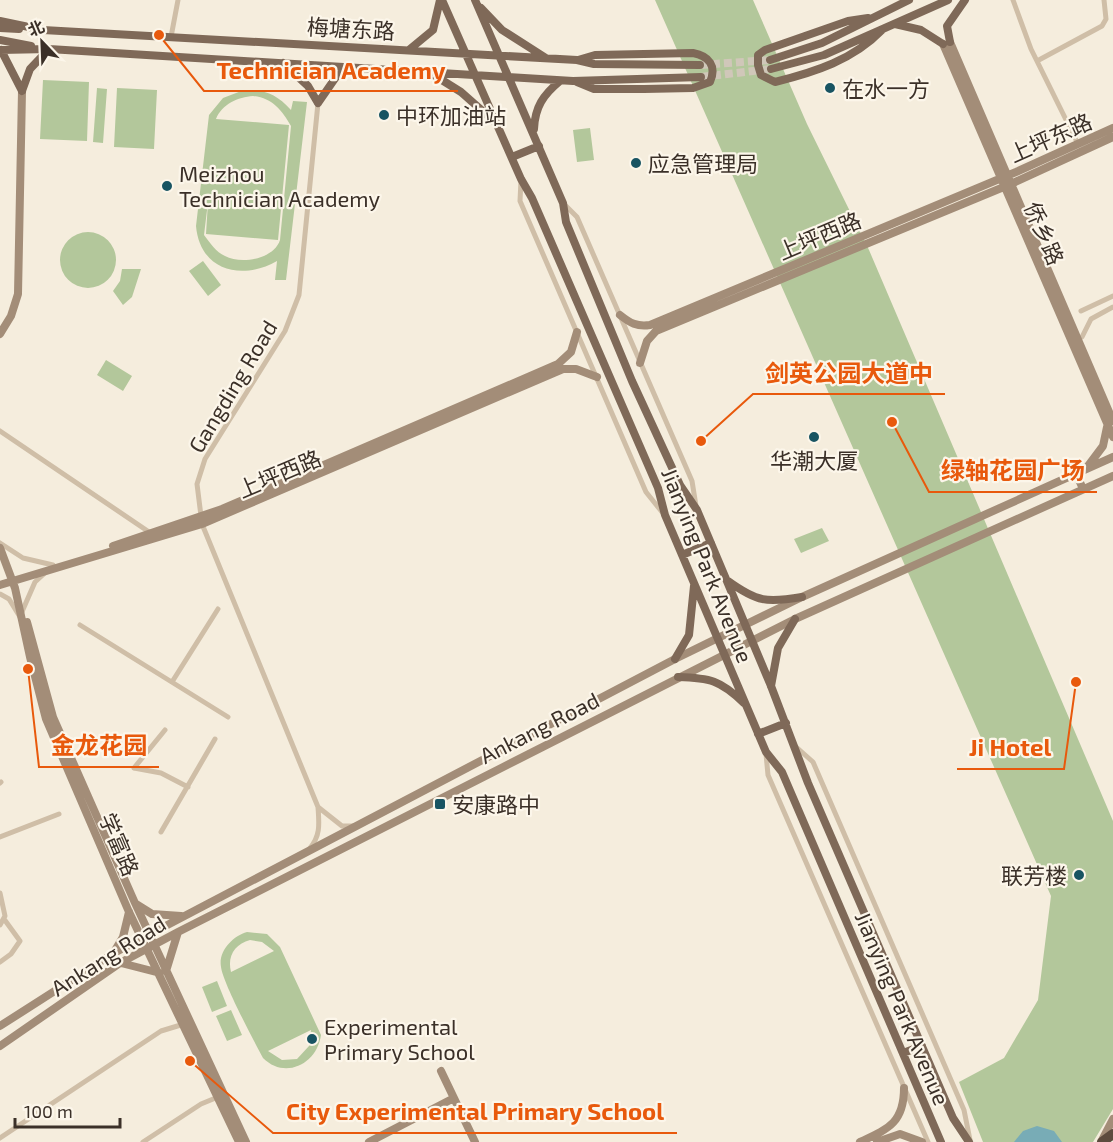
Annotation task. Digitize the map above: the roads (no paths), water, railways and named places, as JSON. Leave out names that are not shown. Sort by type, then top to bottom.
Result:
[{"type":"highway","points":[[1102,1142],[1113,1134]]},
{"type":"main road","points":[[410,50],[433,30],[441,0]]},
{"type":"main road","name":"Jianying Park Avenue","points":[[441,0],[521,179],[532,198],[658,488],[665,515],[758,734],[766,752],[782,772],[941,1142]]},
{"type":"main road","points":[[909,0],[893,4],[822,43],[771,64],[824,55],[948,0]]},
{"type":"main road","points":[[895,24],[921,30],[947,43],[947,26],[954,11],[965,0]]},
{"type":"main road","points":[[475,1],[502,30],[549,60]]},
{"type":"main road","name":"Jianying Park Avenue","points":[[475,1],[563,203],[566,222],[632,381],[680,485],[697,510],[795,745],[808,783],[953,1118],[969,1142]]},
{"type":"main road","points":[[868,18],[849,21],[765,50],[758,55],[761,75],[775,82],[830,66],[865,47],[882,30]]},
{"type":"main road","name":"梅塘东路","points":[[0,21],[43,30],[577,60],[594,64],[700,65]]},
{"type":"main road","points":[[0,28],[43,30]]},
{"type":"main road","points":[[0,40],[49,49]]},
{"type":"main road","name":"梅塘东路","points":[[1,50],[49,49],[426,70],[560,81],[701,77]]},
{"type":"main road","points":[[22,91],[30,69],[49,49]]},
{"type":"main road","points":[[1,50],[22,91]]},
{"type":"main road","points":[[573,81],[594,89],[693,88],[710,82],[712,76],[710,61],[704,55],[693,53],[595,55],[577,60]]},
{"type":"main road","points":[[282,62],[309,86],[318,103],[336,77],[351,66]]},
{"type":"main road","points":[[426,70],[461,92],[498,125]]},
{"type":"main road","points":[[534,133],[534,118],[541,98],[560,81]]},
{"type":"main road","points":[[512,157],[539,146]]},
{"type":"main road","points":[[682,555],[711,543]]},
{"type":"main road","points":[[726,579],[756,600],[774,602],[802,597]]},
{"type":"main road","points":[[675,659],[692,624],[694,583]]},
{"type":"main road","points":[[771,686],[778,648],[795,619]]},
{"type":"main road","points":[[678,676],[703,677],[721,682],[746,705]]},
{"type":"main road","points":[[758,734],[786,723]]},
{"type":"main road","points":[[903,1053],[922,1046]]},
{"type":"street","points":[[171,37],[178,0]]},
{"type":"street","points":[[1013,0],[1037,61],[1077,142]]},
{"type":"street","points":[[1037,61],[1102,26],[1106,19],[1104,0]]},
{"type":"street","name":"侨乡路","points":[[947,43],[1110,423],[1113,436]]},
{"type":"street","points":[[0,334],[18,294],[22,91]]},
{"type":"street","name":"Gangding Road","points":[[318,103],[299,295],[285,331],[205,459],[197,484],[202,521],[318,807]]},
{"type":"street","name":"上坪东路","points":[[1005,177],[1113,128]]},
{"type":"street","name":"上坪东路","points":[[1008,185],[1113,137]]},
{"type":"street","name":"上坪西路","points":[[653,328],[1005,177]]},
{"type":"street","points":[[521,179],[520,201],[646,492],[665,515]]},
{"type":"street","name":"上坪西路","points":[[653,328],[1008,185]]},
{"type":"street","points":[[563,203],[577,217],[620,315],[692,481],[697,510]]},
{"type":"street","points":[[1081,311],[1113,296]]},
{"type":"street","points":[[1082,337],[1091,319],[1113,307]]},
{"type":"street","points":[[620,315],[630,323],[653,328],[640,363]]},
{"type":"street","points":[[577,332],[571,352],[560,366],[597,376]]},
{"type":"street","name":"上坪西路","points":[[0,583],[202,521],[560,366]]},
{"type":"street","points":[[1086,469],[1103,446],[1110,423]]},
{"type":"street","points":[[0,431],[152,534]]},
{"type":"street","name":"Ankang Road","points":[[0,1026],[114,953],[182,916],[675,659],[802,597],[1113,457]]},
{"type":"street","points":[[1076,473],[1083,489]]},
{"type":"street","name":"Ankang Road","points":[[0,1046],[120,963],[215,913],[678,676],[795,619],[1113,476]]},
{"type":"street","points":[[1102,481],[1113,481]]},
{"type":"street","name":"上坪西路","points":[[51,568],[152,534],[202,521]]},
{"type":"street","points":[[0,543],[22,558],[51,568],[35,582],[22,617]]},
{"type":"street","name":"学富路","points":[[0,548],[14,579],[53,717],[135,903],[146,936],[246,1142]]},
{"type":"street","name":"学富路","points":[[14,579],[46,719],[129,912],[154,945],[184,1024],[239,1142]]},
{"type":"street","points":[[0,594],[9,599],[22,617]]},
{"type":"street","points":[[172,682],[218,609]]},
{"type":"street","points":[[80,625],[228,717]]},
{"type":"street","points":[[165,730],[134,768],[161,773],[188,787]]},
{"type":"street","points":[[161,832],[215,739]]},
{"type":"street","points":[[795,745],[813,762],[964,1110],[969,1142]]},
{"type":"street","points":[[766,752],[768,775],[928,1142]]},
{"type":"street","points":[[318,807],[342,826],[355,826]]},
{"type":"street","points":[[308,851],[317,840],[320,823],[318,807]]},
{"type":"street","points":[[0,837],[59,814]]},
{"type":"street","points":[[0,893],[4,919],[20,941],[11,954],[0,962]]},
{"type":"street","points":[[210,902],[215,913]]},
{"type":"street","points":[[135,903],[152,914],[182,916]]},
{"type":"street","points":[[114,953],[123,937],[129,912]]},
{"type":"street","points":[[0,925],[4,919]]},
{"type":"street","points":[[120,963],[163,972],[178,932]]},
{"type":"street","points":[[0,1138],[161,1031],[184,1024]]},
{"type":"street","points":[[441,1071],[475,1142]]},
{"type":"street","points":[[877,1142],[886,1134],[900,1113],[904,1088]]},
{"type":"street","points":[[143,1142],[201,1104],[218,1097]]},
{"type":"street","points":[[369,1142],[454,1098]]},
{"type":"street","points":[[1102,1142],[1113,1119]]},
{"type":"street","points":[[860,1142],[886,1134],[909,1135],[922,1142]]},
{"type":"water","points":[[1037,1126],[1054,1131],[1062,1142],[1014,1142],[1023,1131]]},
{"type":"tunnel","points":[[700,65],[770,60]]},
{"type":"tunnel","points":[[701,77],[771,69]]},
{"type":"place","name":"Technician Academy","points":[[159,35]]},
{"type":"place","name":"在水一方","points":[[830,88]]},
{"type":"place","name":"中环加油站","points":[[384,115]]},
{"type":"place","name":"应急管理局","points":[[636,163]]},
{"type":"place","name":"Meizhou Technician Academy","points":[[167,186]]},
{"type":"place","name":"绿轴花园广场","points":[[892,422]]},
{"type":"place","name":"华潮大厦","points":[[814,437]]},
{"type":"place","name":"剑英公园大道中","points":[[701,441]]},
{"type":"place","name":"金龙花园","points":[[28,669]]},
{"type":"place","name":"Ji Hotel","points":[[1076,682]]},
{"type":"place","name":"安康路中","points":[[440,804]]},
{"type":"place","name":"联芳楼","points":[[1079,875]]},
{"type":"place","name":"Experimental Primary School","points":[[312,1039]]},
{"type":"place","name":"City Experimental Primary School","points":[[190,1061]]}]
